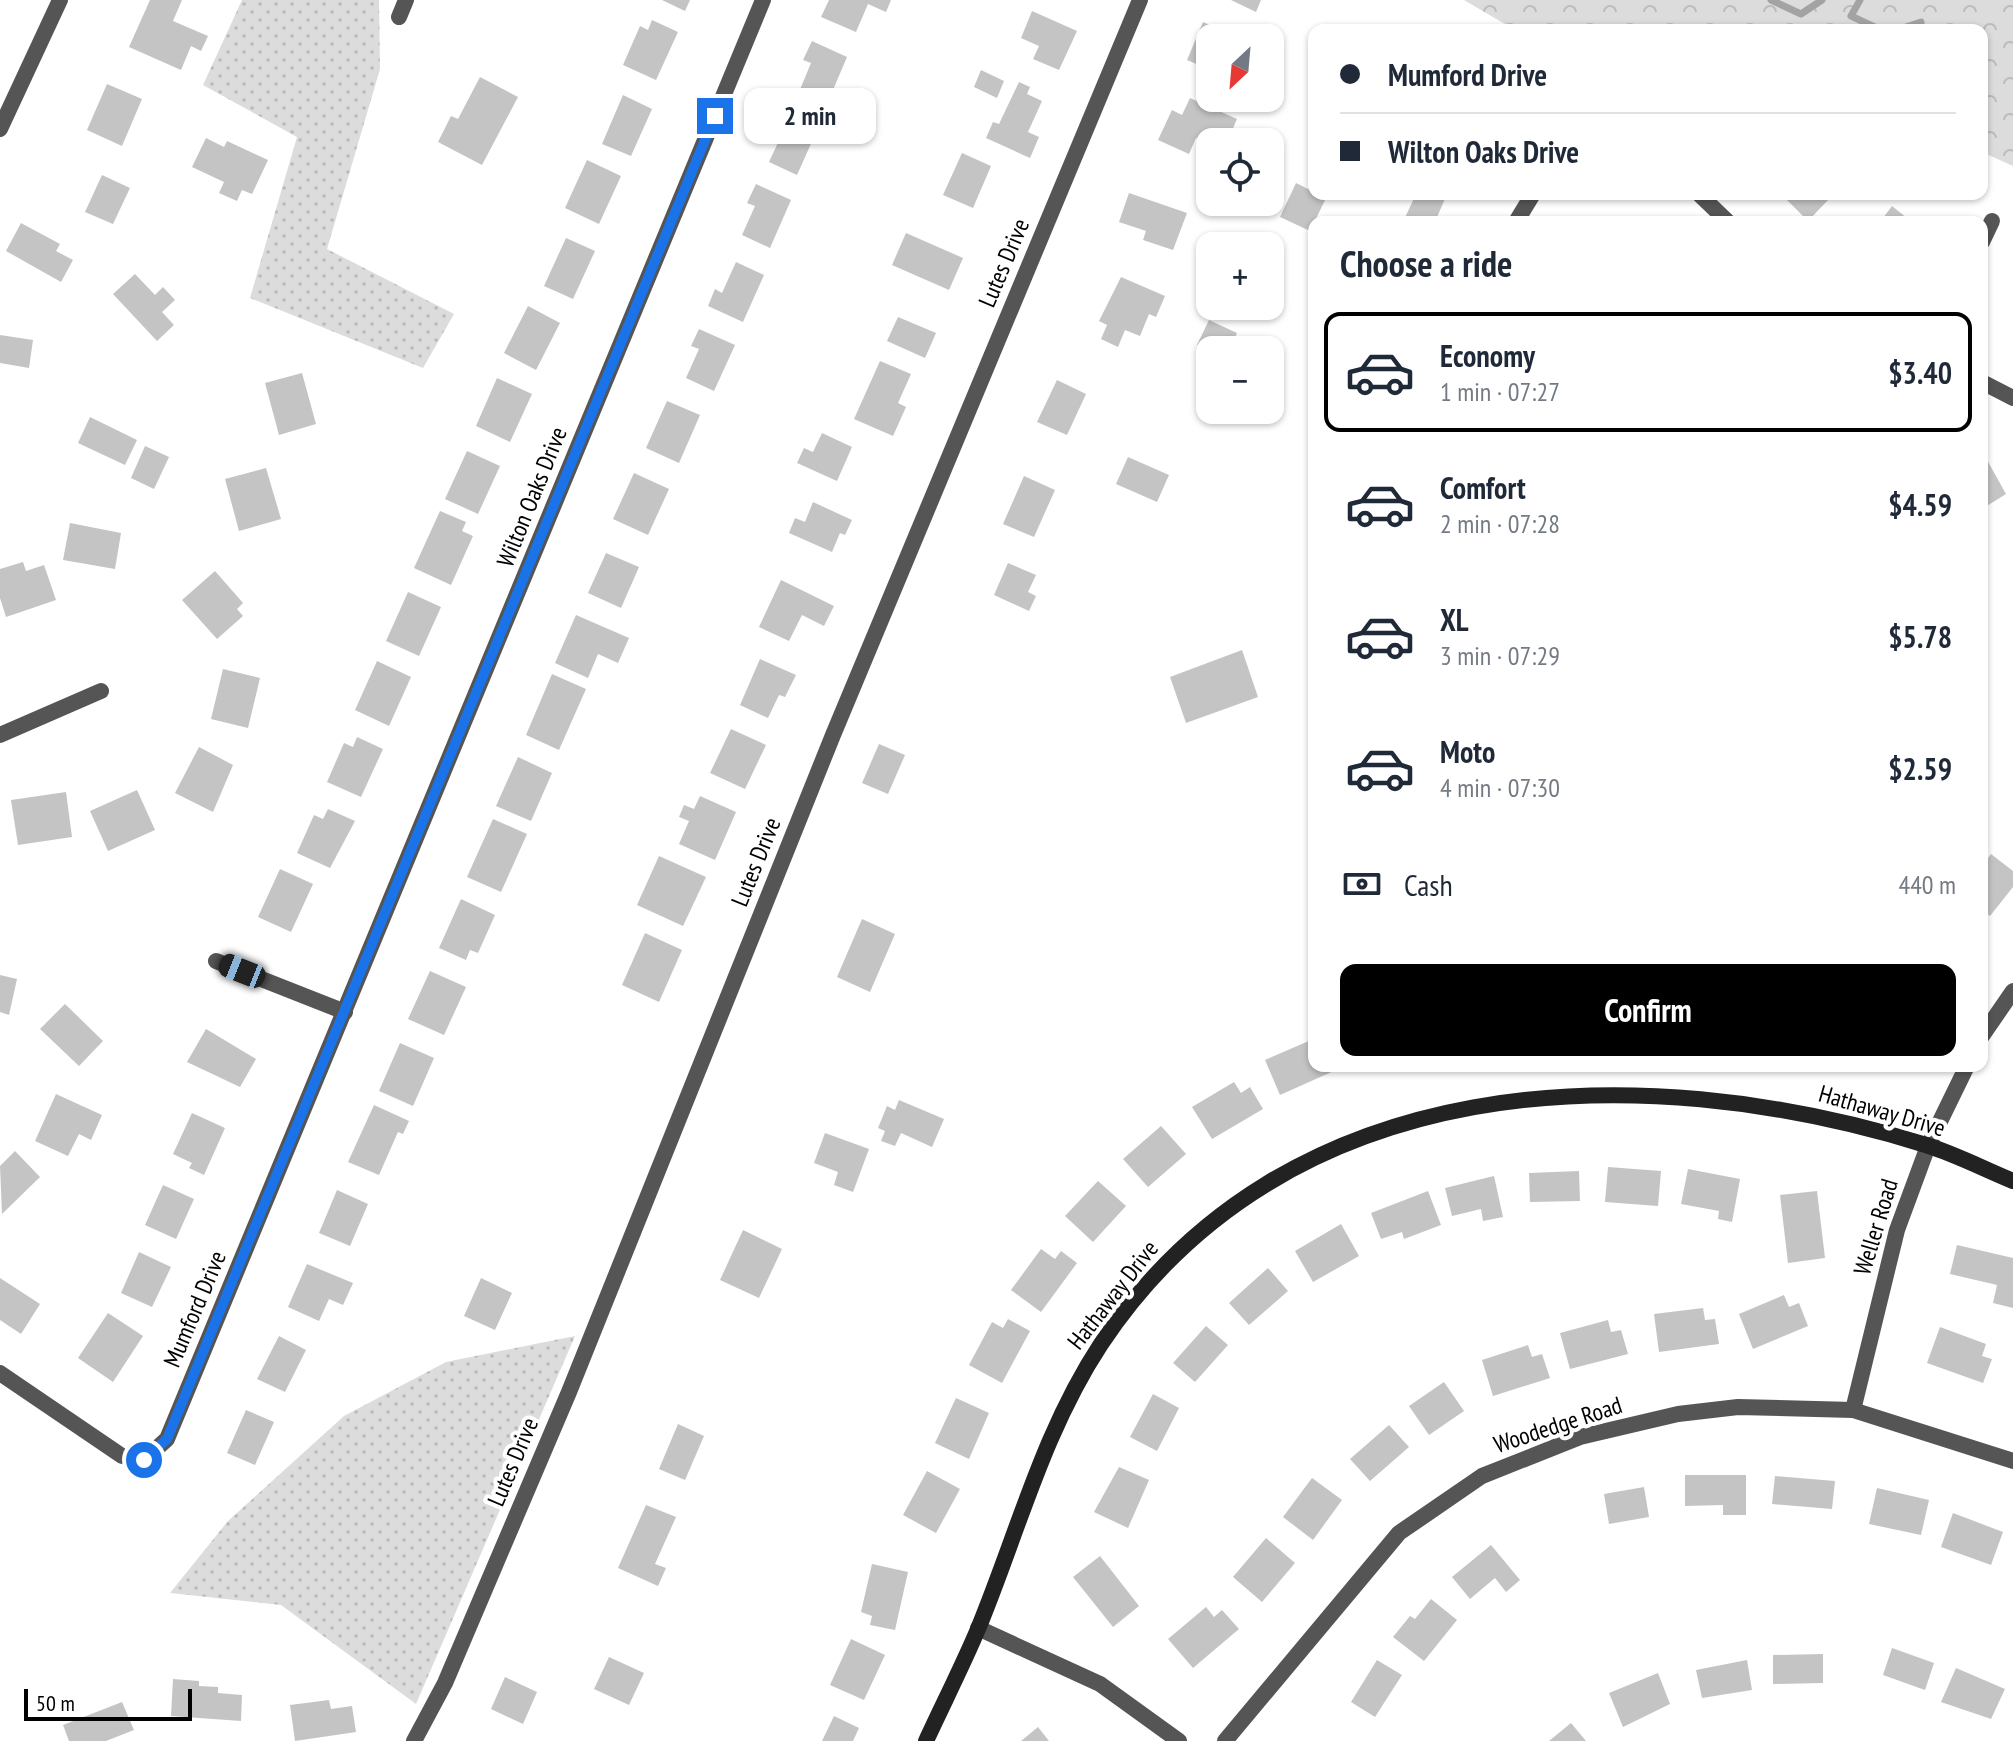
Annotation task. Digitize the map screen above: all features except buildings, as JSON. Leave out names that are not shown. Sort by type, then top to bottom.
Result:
[{"type":"street","points":[[0,129],[60,0]]},
{"type":"street","points":[[399,17],[406,0]]},
{"type":"street","name":"Wilton Oaks Drive","points":[[345,1012],[763,0]]},
{"type":"street","name":"Lutes Drive","points":[[414,1741],[445,1683],[569,1392],[833,735],[1140,0]]},
{"type":"street","points":[[1705,200],[1722,216]]},
{"type":"street","points":[[1988,229],[1992,221]]},
{"type":"street","points":[[1988,385],[2013,398]]},
{"type":"street","points":[[0,735],[101,691]]},
{"type":"street","points":[[216,961],[345,1012]]},
{"type":"street","points":[[1988,1027],[2013,991]]},
{"type":"street","name":"Mumford Drive","points":[[0,1373],[122,1456],[144,1460],[167,1439],[345,1012]]},
{"type":"street","name":"Weller Road","points":[[1853,1410],[1897,1230],[1928,1146],[1964,1072]]},
{"type":"street","name":"Hathaway Drive","points":[[926,1741],[978,1628],[1037,1467],[1068,1398],[1102,1343],[1140,1291],[1178,1249],[1220,1213],[1285,1171],[1353,1139],[1423,1118],[1505,1102],[1590,1094],[1652,1095],[1795,1111],[1928,1146],[2013,1181]]},
{"type":"street","name":"Woodedge Road","points":[[1225,1741],[1399,1533],[1482,1476],[1580,1437],[1678,1414],[1738,1407],[1853,1410],[2013,1461]]},
{"type":"street","points":[[978,1628],[1100,1684],[1179,1741]]},
{"type":"green space","points":[[242,0],[379,0],[380,69],[327,249],[454,314],[423,368],[250,298],[297,137],[203,85]]},
{"type":"green space","points":[[1464,0],[2013,0],[2013,166],[1988,155],[1988,24],[1505,24]]},
{"type":"green space","points":[[575,1336],[416,1704],[281,1605],[170,1593],[228,1521],[344,1416],[446,1362]]},
{"type":"waterway","points":[[1771,0],[1801,14],[1822,0]]},
{"type":"waterway","points":[[1860,0],[1851,16],[1868,24]]},
{"type":"waterway","points":[[1915,24],[1921,22]]},
{"type":"route","points":[[144,1460],[167,1439],[715,116]]}]
